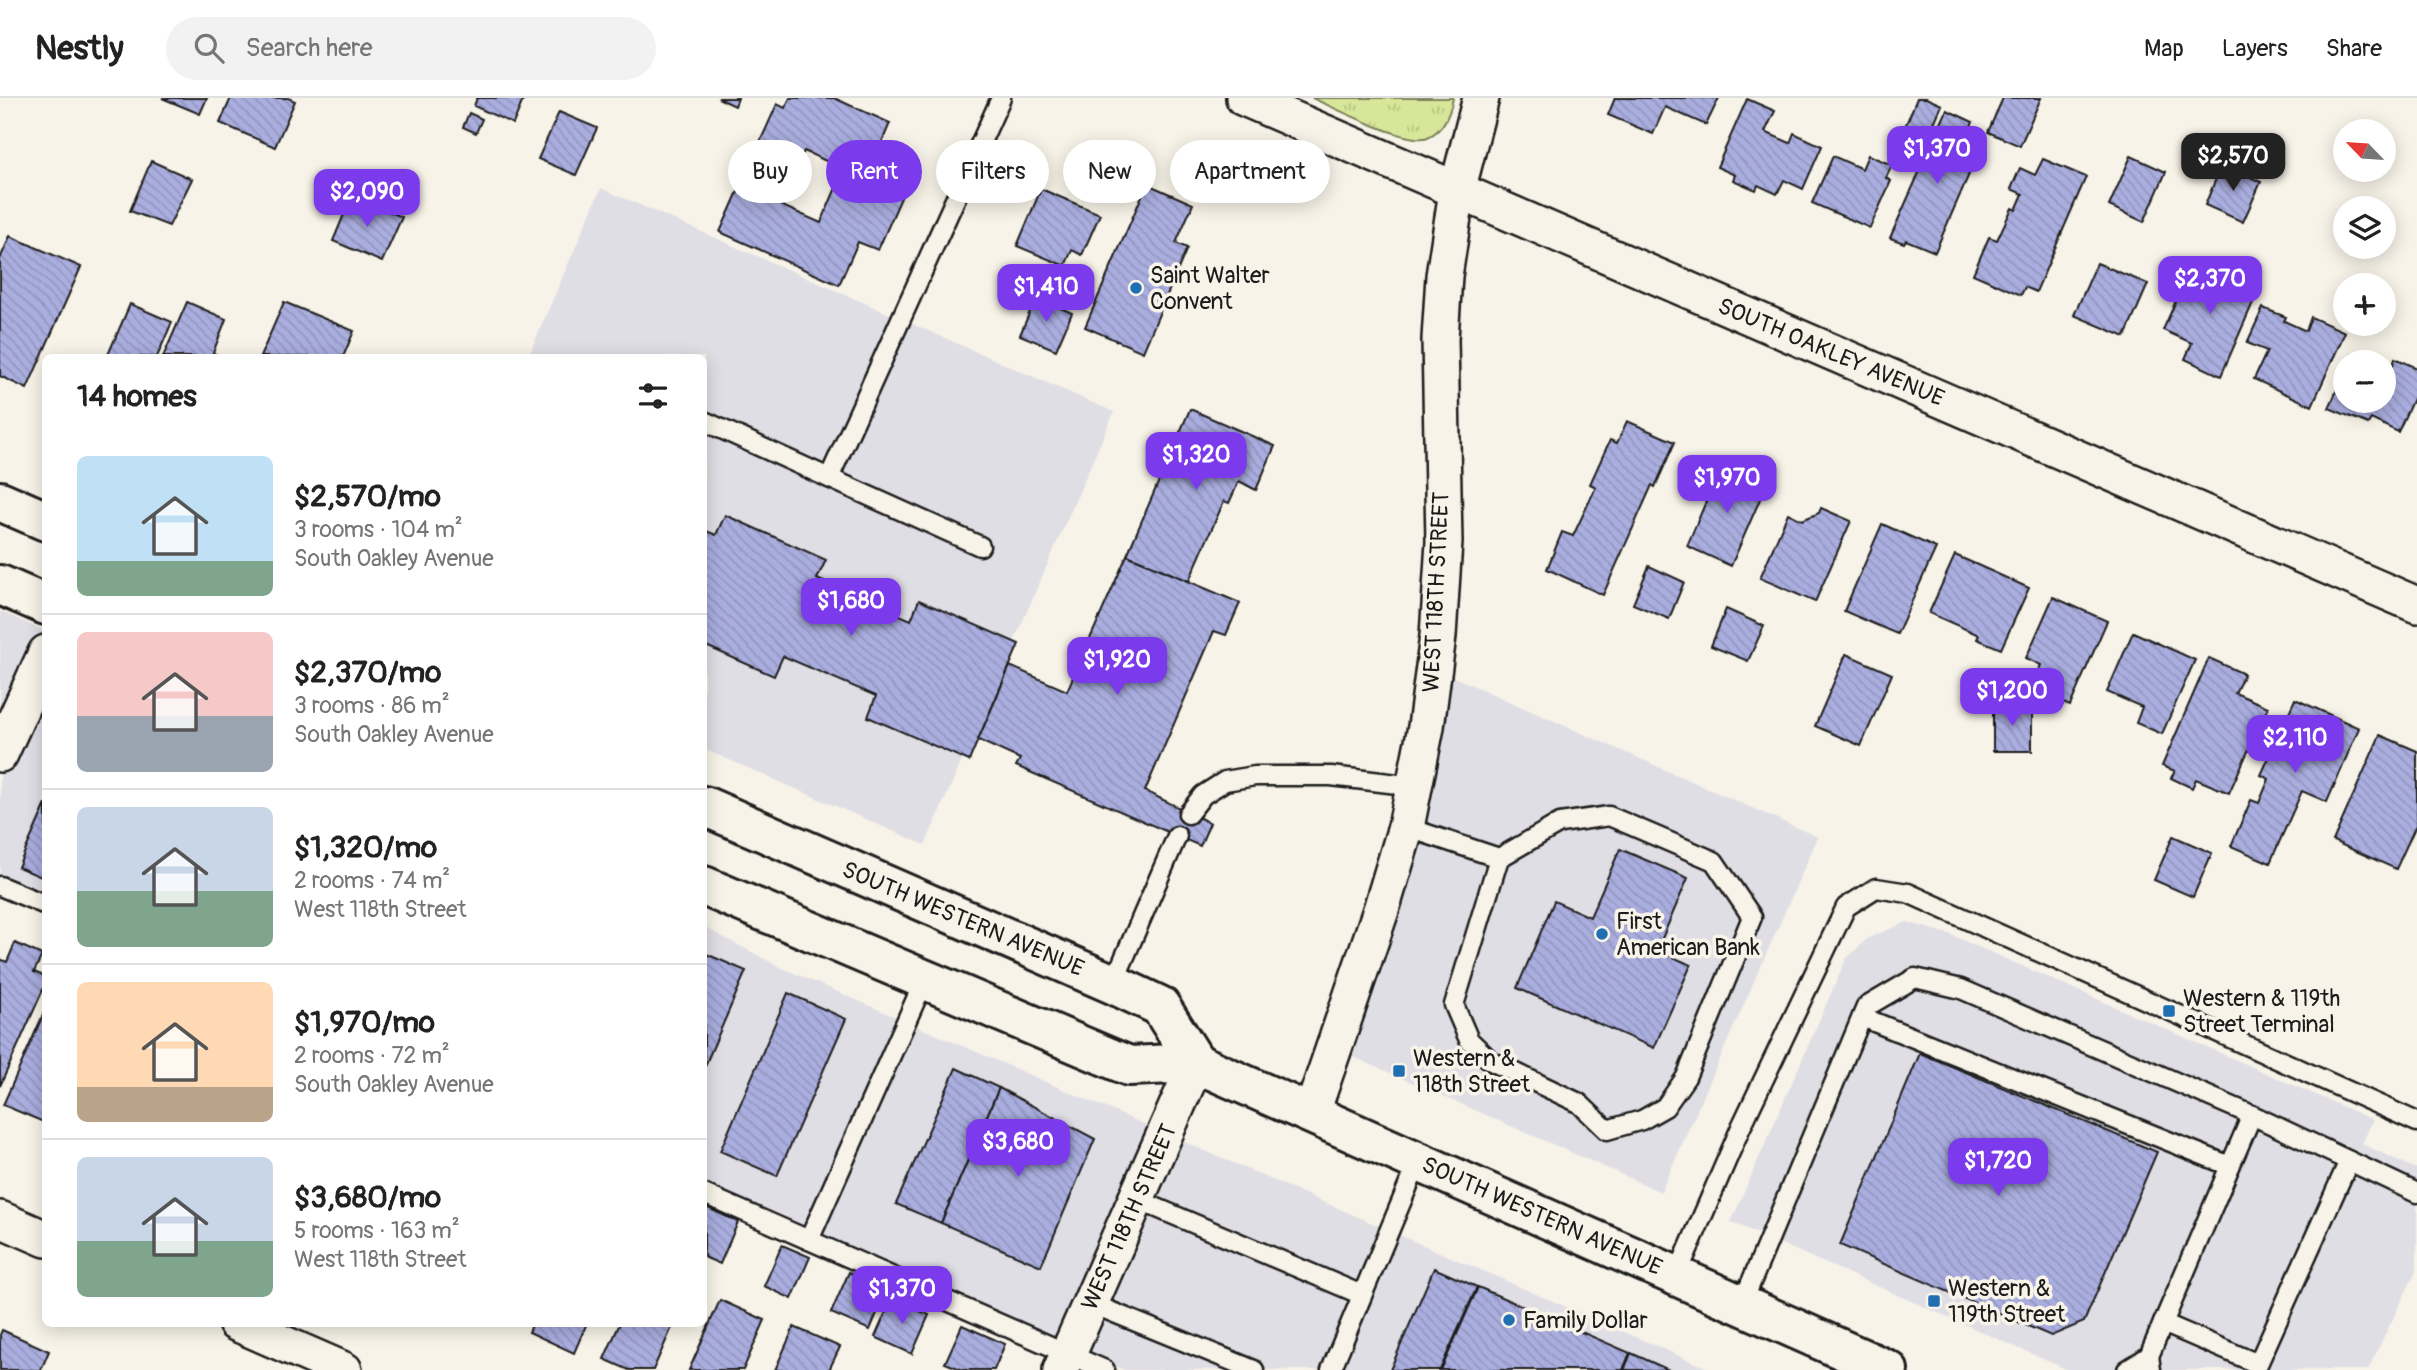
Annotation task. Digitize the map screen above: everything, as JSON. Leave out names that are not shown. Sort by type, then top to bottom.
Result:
[{"type":"main road","points":[[0,500],[42,519]]},
{"type":"main road","points":[[0,585],[42,603]]},
{"type":"main road","name":"SOUTH WESTERN AVENUE","points":[[707,807],[1160,1006],[1196,1063]]},
{"type":"main road","name":"SOUTH WESTERN AVENUE","points":[[707,887],[1129,1066],[1196,1063],[1888,1370]]},
{"type":"street","name":"SOUTH OAKLEY AVENUE","points":[[1244,98],[2417,605]]},
{"type":"street","name":"WEST 118TH STREET","points":[[1311,1115],[1381,910],[1406,827],[1426,727],[1438,636],[1444,542],[1440,339],[1444,276],[1457,191],[1482,98]]},
{"type":"street","points":[[0,754],[42,662]]},
{"type":"street","name":"WEST 118TH STREET","points":[[1065,1362],[1196,1063]]},
{"type":"street","points":[[0,1219],[42,1237]]},
{"type":"street","points":[[245,1327],[344,1370]]},
{"type":"lane","points":[[830,478],[1001,98]]},
{"type":"lane","points":[[707,422],[980,546]]},
{"type":"lane","points":[[1188,814],[1203,795],[1224,781],[1255,776],[1331,776],[1414,786]]},
{"type":"lane","points":[[1406,827],[1499,858],[1560,823],[1609,816],[1714,861],[1752,917],[1686,1077],[1665,1107],[1642,1120],[1607,1130],[1579,1103],[1491,1061],[1469,1040],[1454,1005],[1499,858]]},
{"type":"lane","points":[[1113,984],[1177,836]]},
{"type":"lane","points":[[0,886],[42,903]]},
{"type":"lane","points":[[1677,1275],[1741,1127],[1846,907],[1876,888],[1909,893],[2417,1122]]},
{"type":"lane","points":[[1742,1304],[1866,1007],[1915,978],[1961,989],[2252,1115],[2417,1193]]},
{"type":"lane","points":[[809,1240],[925,979]]},
{"type":"lane","points":[[1862,1017],[2230,1166]]},
{"type":"lane","points":[[2127,1370],[2150,1363],[2163,1324],[2252,1115]]},
{"type":"lane","points":[[2163,1324],[2259,1364],[2350,1161]]},
{"type":"lane","points":[[1331,1370],[1418,1162]]},
{"type":"lane","points":[[707,1195],[809,1240],[1065,1362],[1105,1370]]},
{"type":"lane","points":[[1136,1199],[1362,1295]]},
{"type":"lane","points":[[1090,1303],[1254,1370]]},
{"type":"shaded area","points":[[601,188],[1114,412],[925,845],[707,750],[707,354],[529,354]]},
{"type":"shaded area","points":[[0,611],[42,630],[42,896],[0,877]]},
{"type":"shaded area","points":[[1438,670],[1818,837],[1661,1192],[1340,1051]]},
{"type":"shaded area","points":[[1907,922],[1949,934],[2373,1120],[2362,1144],[2417,1169],[2417,1269],[2368,1370],[2068,1370],[1731,1222],[1846,959],[1868,938]]},
{"type":"shaded area","points":[[707,929],[780,967],[1712,1370],[1124,1370],[707,1187]]},
{"type":"green space","points":[[1312,98],[1453,98],[1442,126],[1428,137],[1418,138],[1388,131]]},
{"type":"building","points":[[162,98],[207,98],[200,114]]},
{"type":"building","points":[[231,98],[288,98],[295,101],[275,147],[220,123]]},
{"type":"building","points":[[477,98],[524,98],[513,124],[474,106]]},
{"type":"building","points":[[718,98],[738,98],[735,106]]},
{"type":"building","points":[[790,98],[834,98],[890,123],[883,140],[826,140],[826,161],[812,155],[812,140],[761,140],[777,104],[785,108]]},
{"type":"building","points":[[1615,98],[1719,98],[1706,125],[1665,107],[1653,134],[1608,115]]},
{"type":"building","points":[[1917,98],[1926,98],[1942,105],[1920,155],[1897,146]]},
{"type":"building","points":[[2003,98],[2041,98],[2020,146],[1988,132]]},
{"type":"building","points":[[1747,99],[1775,111],[1765,132],[1790,143],[1794,133],[1822,146],[1803,189],[1784,180],[1777,194],[1758,185],[1756,190],[1733,180],[1735,175],[1717,167]]},
{"type":"building","points":[[1947,110],[1973,122],[1961,148],[1977,156],[1935,252],[1906,240],[1904,243],[1890,238]]},
{"type":"building","points":[[559,112],[597,128],[576,175],[538,159]]},
{"type":"building","points":[[469,113],[482,119],[476,133],[463,127]]},
{"type":"building","points":[[1868,155],[1892,165],[1886,178],[1891,181],[1870,228],[1812,203],[1833,156],[1862,169]]},
{"type":"building","points":[[2131,156],[2166,172],[2144,222],[2109,206]]},
{"type":"building","points":[[2043,159],[2086,177],[2036,292],[2025,287],[2021,295],[1973,274],[1989,237],[1997,240],[2012,208],[2016,210],[2023,194],[2011,189],[2020,168],[2035,175]]},
{"type":"building","points":[[151,161],[192,179],[169,226],[130,211]]},
{"type":"building","points":[[2222,164],[2261,182],[2243,222],[2205,205]]},
{"type":"building","name":"Saint Walter Convent","points":[[1156,188],[1170,194],[1170,203],[1193,204],[1176,243],[1187,248],[1143,352],[1085,327],[1139,203],[1156,203]]},
{"type":"building","points":[[1049,192],[1063,198],[1063,203],[1074,203],[1100,214],[1082,255],[1072,250],[1065,266],[1017,246],[1035,203],[1049,203]]},
{"type":"building","points":[[352,195],[402,217],[382,262],[333,241]]},
{"type":"building","points":[[733,203],[781,203],[780,205],[821,223],[830,203],[899,203],[878,250],[858,242],[839,285],[720,232]]},
{"type":"building","points":[[10,236],[81,267],[27,389],[0,376],[0,259]]},
{"type":"building","points":[[2193,262],[2258,291],[2221,376],[2185,359],[2192,343],[2163,330]]},
{"type":"building","points":[[2097,263],[2148,284],[2125,337],[2074,315]]},
{"type":"building","points":[[1036,297],[1072,313],[1056,350],[1020,335]]},
{"type":"building","points":[[187,302],[226,319],[213,353],[215,354],[164,354]]},
{"type":"building","points":[[284,302],[354,331],[344,354],[261,354]]},
{"type":"building","points":[[130,304],[172,322],[158,354],[108,354]]},
{"type":"building","points":[[2263,308],[2286,317],[2284,321],[2306,331],[2311,317],[2333,327],[2333,336],[2343,336],[2337,350],[2333,350],[2333,359],[2312,406],[2254,379],[2267,351],[2247,343]]},
{"type":"building","points":[[2396,358],[2417,368],[2417,390],[2398,432],[2371,419],[2368,424],[2341,413],[2396,413]]},
{"type":"building","points":[[1190,409],[1275,446],[1256,490],[1239,481],[1229,503],[1224,501],[1189,581],[1127,555]]},
{"type":"building","points":[[1627,421],[1675,442],[1655,487],[1652,485],[1603,595],[1547,569],[1562,532],[1573,536],[1596,487],[1590,484],[1610,440],[1617,443]]},
{"type":"building","points":[[1722,464],[1767,483],[1731,566],[1687,546]]},
{"type":"building","points":[[1821,508],[1851,521],[1815,602],[1760,578],[1788,513],[1802,520],[1819,513]]},
{"type":"building","points":[[725,515],[826,560],[817,579],[911,620],[919,600],[1019,644],[969,761],[868,717],[876,696],[783,656],[774,676],[707,646],[707,531],[716,535]]},
{"type":"building","points":[[1882,524],[1936,548],[1897,634],[1844,611]]},
{"type":"building","points":[[1127,555],[1240,603],[1226,635],[1214,631],[1145,791],[1210,823],[1200,846],[1016,766],[1020,759],[978,740],[1010,666],[1067,691]]},
{"type":"building","points":[[1955,555],[2029,588],[2001,649],[1977,639],[1979,635],[1929,613]]},
{"type":"building","points":[[1649,566],[1684,582],[1669,619],[1633,604]]},
{"type":"building","points":[[2053,597],[2107,621],[2070,706],[2030,688],[2041,665],[2026,658]]},
{"type":"building","points":[[1726,609],[1764,626],[1748,661],[1711,646]]},
{"type":"building","points":[[2133,632],[2195,660],[2162,734],[2136,723],[2142,707],[2107,692]]},
{"type":"building","points":[[1846,654],[1892,674],[1861,746],[1815,726]]},
{"type":"building","points":[[2209,658],[2244,674],[2235,693],[2268,707],[2229,793],[2196,779],[2192,788],[2171,778],[2175,771],[2162,766]]},
{"type":"building","points":[[2295,699],[2359,728],[2327,802],[2302,791],[2270,863],[2231,846],[2251,800],[2259,803],[2269,779],[2261,775]]},
{"type":"building","points":[[1993,706],[2032,706],[2032,751],[1993,751]]},
{"type":"building","points":[[2380,735],[2417,751],[2417,823],[2396,869],[2333,841]]},
{"type":"building","points":[[42,813],[42,877],[18,867]]},
{"type":"building","points":[[2173,836],[2212,853],[2193,897],[2154,880]]},
{"type":"building","name":"First American Bank","points":[[1620,849],[1688,878],[1657,950],[1691,965],[1654,1048],[1517,988],[1554,901],[1590,917]]},
{"type":"building","points":[[15,943],[42,955],[34,972],[42,975],[42,992],[0,1086],[0,959],[7,962]]},
{"type":"building","points":[[707,954],[746,971],[707,1061]]},
{"type":"building","points":[[788,993],[846,1019],[777,1176],[720,1151]]},
{"type":"building","points":[[42,1017],[42,1121],[3,1105]]},
{"type":"building","points":[[1920,1053],[2157,1152],[2084,1322],[2051,1336],[1840,1245]]},
{"type":"building","points":[[956,1068],[999,1088],[941,1223],[896,1204]]},
{"type":"building","points":[[999,1088],[1095,1139],[1041,1266],[941,1223]]},
{"type":"building","points":[[707,1207],[738,1222],[720,1264],[707,1258]]},
{"type":"building","points":[[782,1245],[810,1257],[792,1299],[764,1286]]},
{"type":"building","points":[[1434,1268],[1477,1287],[1440,1370],[1390,1370]]},
{"type":"building","points":[[849,1272],[887,1289],[870,1330],[831,1313]]},
{"type":"building","name":"Family Dollar","points":[[1478,1287],[1630,1353],[1623,1370],[1441,1370]]},
{"type":"building","points":[[892,1298],[929,1315],[912,1354],[875,1337]]},
{"type":"building","points":[[720,1300],[765,1320],[743,1370],[689,1370]]},
{"type":"building","points":[[962,1325],[1005,1344],[994,1370],[963,1370],[945,1363]]},
{"type":"building","points":[[531,1327],[585,1327],[574,1353],[529,1332]]},
{"type":"building","points":[[618,1327],[672,1327],[653,1370],[629,1370],[604,1359]]},
{"type":"building","points":[[794,1327],[840,1347],[829,1370],[775,1370]]},
{"type":"building","points":[[2,1330],[49,1351],[41,1370],[0,1370]]},
{"type":"building","points":[[1631,1353],[1669,1370],[1624,1370]]},
{"type":"place","name":"Saint Walter Convent","points":[[1136,288]]},
{"type":"place","name":"First American Bank","points":[[1602,934]]},
{"type":"place","name":"Western & 119th Street Terminal","points":[[2169,1011]]},
{"type":"place","name":"Western & 118th Street","points":[[1399,1071]]},
{"type":"place","name":"Western & 119th Street","points":[[1934,1301]]},
{"type":"place","name":"Family Dollar","points":[[1509,1320]]}]
